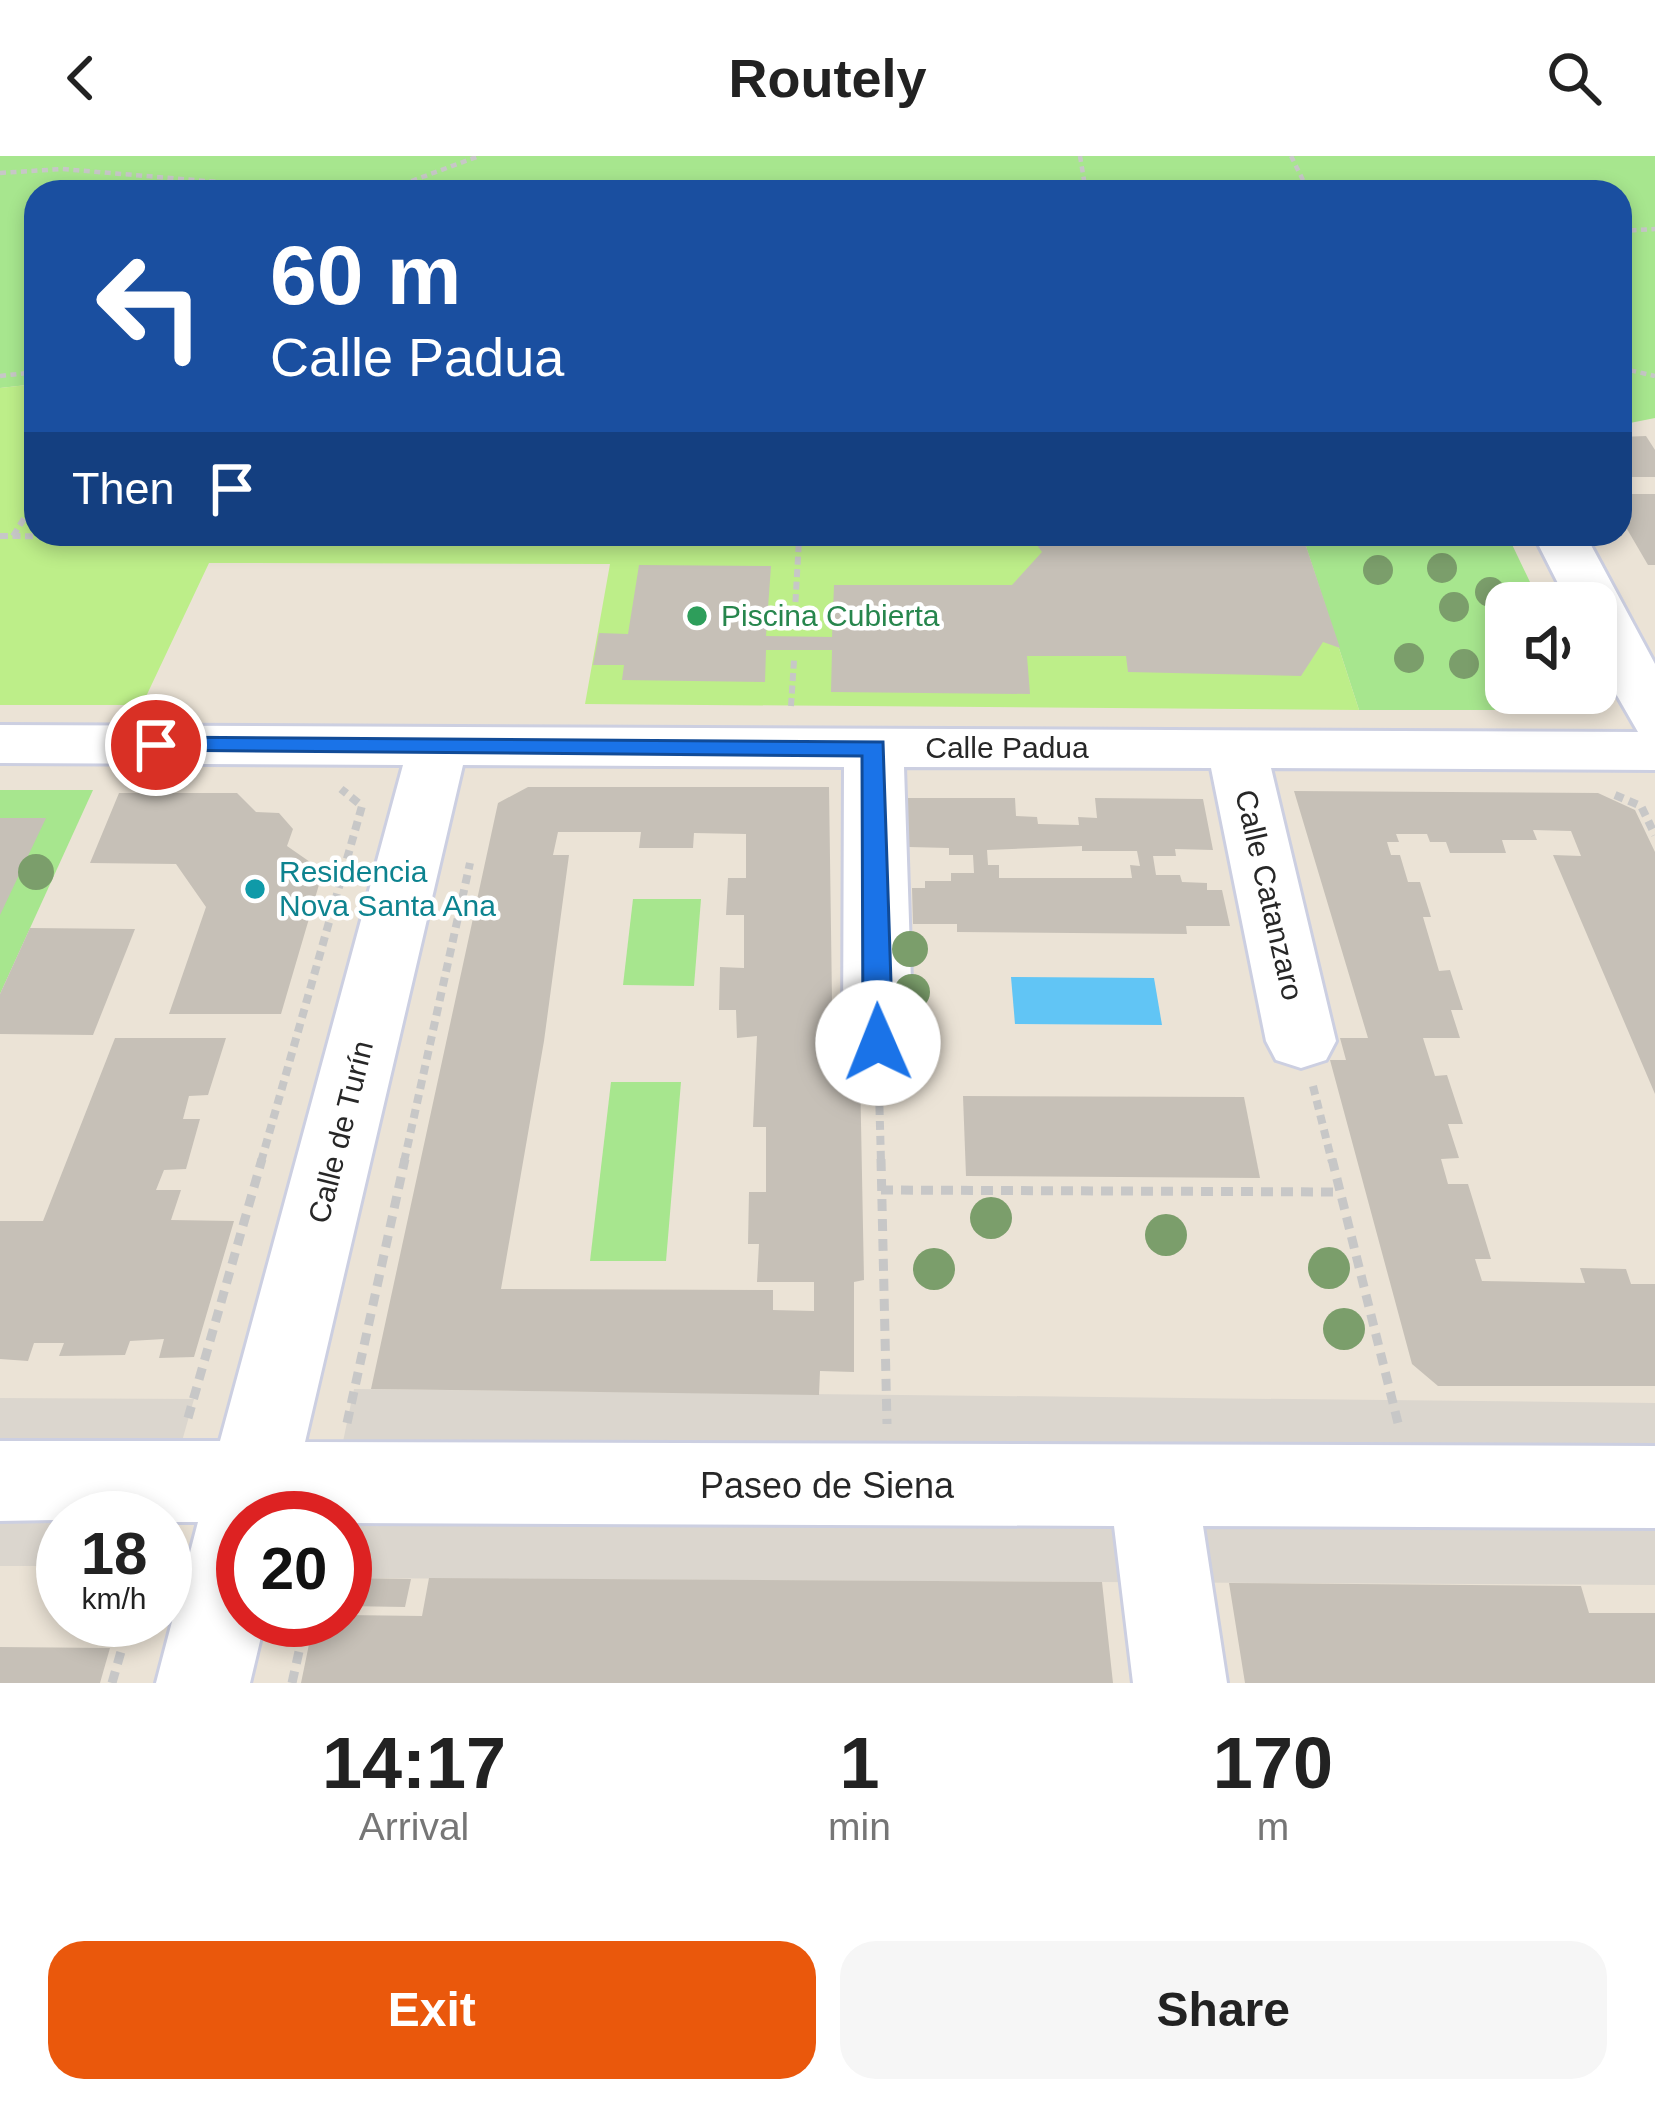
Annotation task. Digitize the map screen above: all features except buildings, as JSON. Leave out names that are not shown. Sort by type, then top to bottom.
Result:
[{"type":"street","points":[[1565,546],[1584,582]]},
{"type":"street","points":[[1617,645],[1655,718]]},
{"type":"street","name":"Calle Padua","points":[[0,744],[1237,749],[1648,779]]},
{"type":"street","name":"Calle de Turín","points":[[251,1491],[438,746]]},
{"type":"street","points":[[874,748],[878,1043]]},
{"type":"street","name":"Calle Catanzaro","points":[[1237,749],[1301,1041]]},
{"type":"street","name":"Paseo de Siena","points":[[0,1481],[216,1495]]},
{"type":"street","name":"Paseo de Siena","points":[[372,1495],[888,1485],[1655,1487]]},
{"type":"street","points":[[1153,1485],[1180,1683]]},
{"type":"street","name":"Calle de Turín","points":[[203,1683],[216,1630]]},
{"type":"path","points":[[414,180],[478,156]]},
{"type":"path","points":[[0,173],[62,169],[194,180]]},
{"type":"path","points":[[13,536],[24,519]]},
{"type":"path","points":[[0,536],[24,536]]},
{"type":"path","points":[[794,627],[799,546]]},
{"type":"path","points":[[791,710],[794,660]]},
{"type":"path","points":[[1648,779],[1655,835]]},
{"type":"path","points":[[250,1491],[362,806]]},
{"type":"path","points":[[251,1491],[475,840]]},
{"type":"path","points":[[1301,1041],[1414,1486]]},
{"type":"path","points":[[878,1043],[888,1485]]},
{"type":"path","points":[[881,1190],[1340,1192]]},
{"type":"path","points":[[112,1683],[122,1647]]},
{"type":"path","points":[[292,1683],[300,1647]]},
{"type":"green space","points":[[0,156],[1655,156],[1655,418],[1632,423],[1632,180],[24,180],[24,385],[0,388]]},
{"type":"green space","points":[[24,385],[24,546],[1306,546],[1359,710],[585,704],[610,564],[209,563],[142,705],[0,705],[0,388]]},
{"type":"green space","points":[[1306,546],[1513,546],[1530,582],[1485,582],[1485,710],[1359,710]]},
{"type":"green space","points":[[0,790],[93,790],[0,994]]},
{"type":"green space","points":[[633,899],[701,899],[694,986],[623,985]]},
{"type":"green space","points":[[611,1082],[681,1082],[666,1261],[590,1261]]},
{"type":"shaded area","points":[[354,1389],[1655,1403],[1655,1585],[372,1578],[372,1491],[333,1491]]},
{"type":"shaded area","points":[[0,1398],[194,1399],[168,1491],[36,1491],[36,1566],[0,1566]]},
{"type":"water","points":[[1011,977],[1154,978],[1162,1025],[1015,1024]]},
{"type":"place","name":"Piscina Cubierta","points":[[697,616]]},
{"type":"place","name":"Residencia Nova Santa Ana","points":[[255,889]]},
{"type":"route","points":[[156,745],[874,748],[878,1043]]}]
